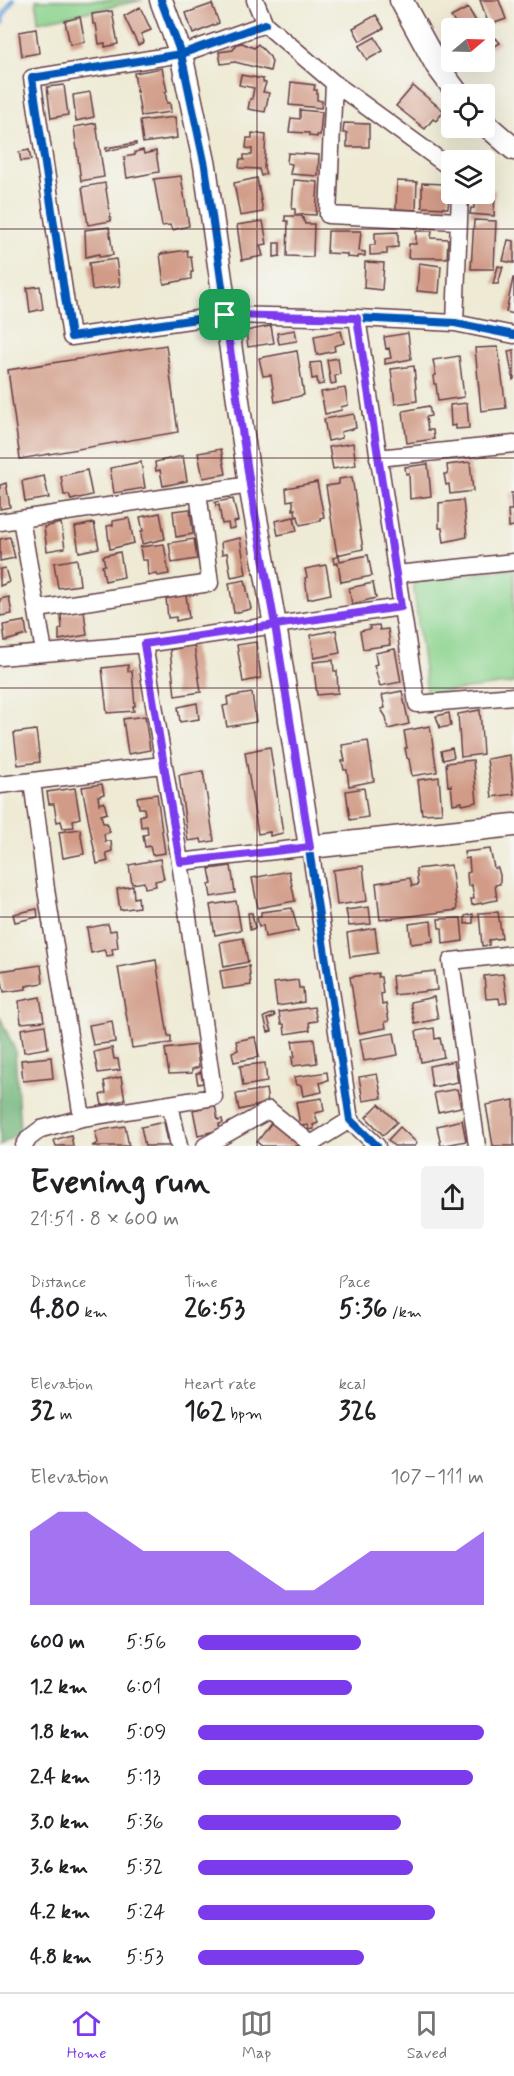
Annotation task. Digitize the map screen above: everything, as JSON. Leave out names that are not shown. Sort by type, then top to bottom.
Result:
[{"type":"street","points":[[161,0],[181,54],[205,165],[250,485],[310,847],[350,1120],[377,1146]]},
{"type":"street","points":[[255,0],[265,24],[334,83],[441,161]]},
{"type":"street","points":[[401,0],[437,66],[450,84]]},
{"type":"street","points":[[265,24],[181,54],[32,78],[71,337],[225,315],[357,318],[455,324],[514,335]]},
{"type":"street","points":[[334,83],[328,215],[459,221]]},
{"type":"street","points":[[495,133],[514,149]]},
{"type":"street","points":[[455,324],[460,204]]},
{"type":"street","points":[[357,318],[417,704],[514,696]]},
{"type":"street","points":[[378,458],[514,444]]},
{"type":"street","points":[[0,522],[250,485]]},
{"type":"street","points":[[38,609],[210,583],[198,492]]},
{"type":"street","points":[[21,519],[44,652]]},
{"type":"street","points":[[397,574],[514,562]]},
{"type":"street","points":[[0,657],[144,644],[401,607]]},
{"type":"street","points":[[24,1146],[29,1138],[41,1129],[82,1118],[214,1097],[180,862],[162,765],[144,644]]},
{"type":"street","points":[[0,785],[162,765]]},
{"type":"street","points":[[32,782],[46,889],[82,1118]]},
{"type":"street","points":[[180,862],[514,825]]},
{"type":"street","points":[[477,1146],[451,961],[514,954]]},
{"type":"street","points":[[170,1104],[179,1146]]},
{"type":"street","points":[[205,1146],[269,1110],[311,1144],[350,1120]]},
{"type":"street","points":[[41,1129],[46,1146]]},
{"type":"green space","points":[[36,0],[143,0],[38,22]]},
{"type":"green space","points":[[514,569],[514,683],[427,694],[413,582]]},
{"type":"green space","points":[[0,1017],[15,1050],[20,1131],[0,1146]]},
{"type":"building","points":[[480,0],[499,0],[506,19],[495,23],[495,18],[486,18]]},
{"type":"building","points":[[212,4],[219,23],[193,34],[186,13]]},
{"type":"building","points":[[140,7],[151,30],[141,34],[144,42],[138,45],[124,16]]},
{"type":"building","points":[[468,8],[474,18],[452,18]]},
{"type":"building","points":[[112,11],[118,44],[105,47],[105,43],[99,44],[92,14]]},
{"type":"building","points":[[376,15],[384,28],[360,41],[353,28]]},
{"type":"building","points":[[80,17],[85,42],[70,45],[65,21]]},
{"type":"building","points":[[36,29],[39,53],[22,56],[19,32]]},
{"type":"building","points":[[375,37],[383,51],[367,60],[359,46]]},
{"type":"building","points":[[242,43],[254,48],[258,44],[270,57],[272,62],[270,71],[235,62],[221,64],[219,52],[233,50],[237,44]]},
{"type":"building","points":[[162,68],[167,103],[170,103],[171,112],[141,116],[134,73]]},
{"type":"building","points":[[241,75],[263,79],[266,83],[263,92],[269,93],[265,112],[248,109],[254,88],[239,85]]},
{"type":"building","points":[[291,82],[315,85],[317,100],[322,101],[321,108],[289,105]]},
{"type":"building","points":[[64,85],[68,115],[51,118],[47,87]]},
{"type":"building","points":[[413,86],[441,109],[441,115],[436,121],[433,119],[425,129],[396,106]]},
{"type":"building","points":[[90,92],[94,117],[76,121],[73,95]]},
{"type":"building","points":[[300,110],[322,112],[320,135],[317,137],[309,136],[309,133],[289,132],[291,118],[300,119]]},
{"type":"building","points":[[175,117],[177,138],[143,143],[140,121]]},
{"type":"building","points":[[96,123],[104,177],[81,181],[74,127]]},
{"type":"building","points":[[344,123],[369,124],[369,147],[347,147],[347,133],[343,133]]},
{"type":"building","points":[[252,133],[266,135],[264,168],[266,174],[261,176],[259,169],[239,168],[240,159],[244,160],[244,155],[252,155],[252,149],[246,148],[247,138],[252,138]]},
{"type":"building","points":[[136,143],[136,145],[106,151],[106,148]]},
{"type":"building","points":[[29,150],[31,160],[21,161],[19,152]]},
{"type":"building","points":[[143,150],[144,154],[156,151],[159,172],[127,178],[124,157],[135,155],[135,152]]},
{"type":"building","points":[[288,153],[319,155],[318,176],[290,174],[292,164],[287,163]]},
{"type":"building","points":[[181,176],[189,226],[172,230],[170,225],[162,226],[154,179]]},
{"type":"building","points":[[257,178],[263,212],[240,216],[234,183]]},
{"type":"building","points":[[294,180],[318,182],[316,215],[295,214],[295,209],[292,209]]},
{"type":"building","points":[[397,181],[417,182],[416,210],[396,209]]},
{"type":"building","points":[[105,183],[111,221],[88,225],[82,187]]},
{"type":"building","points":[[422,183],[441,184],[441,204],[448,204],[448,208],[422,207]]},
{"type":"building","points":[[474,204],[494,204],[494,216],[470,214],[471,208],[474,208]]},
{"type":"building","points":[[285,216],[302,216],[305,224],[314,224],[313,257],[287,256],[288,221],[285,221]]},
{"type":"building","points":[[474,220],[496,221],[494,269],[471,269]]},
{"type":"building","points":[[263,221],[267,244],[260,245],[263,256],[242,260],[237,225]]},
{"type":"building","points":[[109,227],[113,255],[99,257],[99,254],[86,257],[85,230]]},
{"type":"building","points":[[328,231],[361,231],[359,251],[365,252],[365,256],[358,256],[358,258],[347,257],[347,254],[327,253]]},
{"type":"building","points":[[416,231],[432,231],[431,238],[448,239],[447,258],[408,258],[409,244],[416,244]]},
{"type":"building","points":[[398,232],[398,247],[387,248],[387,254],[370,255],[370,245],[375,245],[375,233]]},
{"type":"building","points":[[508,240],[514,241],[514,263],[503,261]]},
{"type":"building","points":[[274,243],[280,243],[280,256],[274,257]]},
{"type":"building","points":[[187,250],[188,257],[191,256],[193,272],[191,272],[191,279],[164,284],[160,254]]},
{"type":"building","points":[[116,259],[120,286],[92,290],[89,263]]},
{"type":"building","points":[[365,262],[384,263],[382,290],[364,288]]},
{"type":"building","points":[[419,263],[441,266],[439,293],[417,291]]},
{"type":"building","points":[[498,266],[503,267],[498,284],[493,284]]},
{"type":"building","points":[[514,278],[514,314],[506,312]]},
{"type":"building","points":[[40,286],[43,309],[30,312],[27,288]]},
{"type":"building","points":[[271,326],[274,343],[248,347],[246,331]]},
{"type":"building","points":[[295,330],[297,341],[279,344],[277,333]]},
{"type":"building","points":[[341,331],[344,343],[334,346],[335,351],[317,355],[314,336]]},
{"type":"building","points":[[408,333],[411,359],[385,364],[385,359],[391,358],[389,348],[386,349],[384,337]]},
{"type":"building","points":[[166,345],[178,432],[20,459],[8,370]]},
{"type":"building","points":[[498,347],[506,408],[481,411],[475,348]]},
{"type":"building","points":[[514,350],[514,379],[513,380],[508,351]]},
{"type":"building","points":[[297,351],[304,395],[275,402],[271,375],[263,376],[259,358]]},
{"type":"building","points":[[459,356],[464,397],[438,401],[433,376],[436,375],[433,360]]},
{"type":"building","points":[[338,358],[340,374],[335,376],[336,383],[331,384],[327,360]]},
{"type":"building","points":[[321,362],[324,384],[318,385],[317,378],[312,379],[310,363]]},
{"type":"building","points":[[414,366],[417,401],[395,404],[391,369]]},
{"type":"building","points":[[345,388],[348,405],[341,407],[342,410],[325,414],[321,392]]},
{"type":"building","points":[[467,403],[469,428],[456,429],[456,425],[451,426],[450,405]]},
{"type":"building","points":[[429,406],[431,416],[426,417],[428,430],[433,430],[434,439],[407,443],[403,411]]},
{"type":"building","points":[[354,414],[356,428],[341,432],[342,438],[328,441],[324,419]]},
{"type":"building","points":[[353,443],[356,465],[333,469],[329,447]]},
{"type":"building","points":[[221,449],[226,474],[203,478],[198,453]]},
{"type":"building","points":[[183,456],[187,481],[163,486],[160,470],[156,471],[155,462]]},
{"type":"building","points":[[141,462],[145,488],[114,493],[110,468]]},
{"type":"building","points":[[470,462],[473,491],[450,494],[449,484],[446,485],[444,474],[448,474],[447,465]]},
{"type":"building","points":[[428,464],[431,496],[410,499],[409,473],[406,474],[405,467]]},
{"type":"building","points":[[87,470],[92,495],[71,500],[69,495],[64,495],[61,476]]},
{"type":"building","points":[[44,476],[49,498],[25,502],[22,481]]},
{"type":"building","points":[[352,477],[363,549],[337,555],[326,486],[339,484],[339,479]]},
{"type":"building","points":[[317,482],[324,517],[320,518],[321,521],[300,525],[295,509],[293,510],[293,500],[287,501],[286,488]]},
{"type":"building","points":[[6,483],[10,507],[0,509],[0,485]]},
{"type":"building","points":[[511,493],[514,493],[514,526],[509,527],[508,510],[512,510]]},
{"type":"building","points":[[233,499],[238,521],[234,522],[235,528],[229,529],[228,523],[222,524],[219,505],[216,506],[215,502]]},
{"type":"building","points":[[463,500],[467,537],[444,542],[442,528],[439,528],[439,503]]},
{"type":"building","points":[[190,509],[193,534],[176,537],[173,511]]},
{"type":"building","points":[[160,513],[165,539],[142,544],[141,531],[143,531],[140,517]]},
{"type":"building","points":[[294,517],[297,531],[278,535],[275,521]]},
{"type":"building","points":[[129,518],[134,543],[110,549],[107,526],[113,525],[113,521]]},
{"type":"building","points":[[61,523],[65,548],[47,551],[44,527]]},
{"type":"building","points":[[94,523],[99,548],[79,552],[75,527]]},
{"type":"building","points":[[10,537],[15,558],[0,561],[0,539]]},
{"type":"building","points":[[240,538],[246,574],[231,577],[227,553],[222,554],[221,542]]},
{"type":"building","points":[[194,539],[197,559],[172,563],[169,543]]},
{"type":"building","points":[[164,544],[169,574],[148,575],[147,560],[142,560],[140,547]]},
{"type":"building","points":[[120,552],[124,577],[105,581],[103,556]]},
{"type":"building","points":[[368,555],[372,576],[341,582],[338,563],[334,564],[333,558],[339,556],[340,561]]},
{"type":"building","points":[[77,559],[80,585],[58,588],[54,563]]},
{"type":"building","points":[[326,565],[331,594],[308,599],[305,569]]},
{"type":"building","points":[[5,568],[9,582],[0,586],[0,569]]},
{"type":"building","points":[[245,580],[251,609],[234,613],[229,583]]},
{"type":"building","points":[[373,583],[376,598],[352,604],[349,588]]},
{"type":"building","points":[[186,595],[189,618],[176,621],[176,617],[168,618],[166,598]]},
{"type":"building","points":[[9,597],[12,614],[0,616],[0,599]]},
{"type":"building","points":[[84,611],[87,635],[59,640],[59,630],[62,628],[61,616],[65,613]]},
{"type":"building","points":[[25,621],[27,635],[5,641],[3,625]]},
{"type":"building","points":[[379,625],[380,630],[388,629],[390,645],[363,649],[360,631],[370,629],[369,626]]},
{"type":"building","points":[[336,630],[340,653],[314,658],[311,635]]},
{"type":"building","points":[[256,642],[261,678],[243,682],[237,645]]},
{"type":"building","points":[[194,645],[201,692],[175,696],[170,650]]},
{"type":"building","points":[[395,649],[401,682],[380,686],[374,665],[377,664],[375,653]]},
{"type":"building","points":[[333,660],[334,671],[337,671],[338,693],[317,695],[313,662]]},
{"type":"building","points":[[128,665],[128,671],[132,671],[134,711],[107,713],[102,668]]},
{"type":"building","points":[[402,691],[409,724],[388,729],[386,717],[381,709],[385,708],[382,695]]},
{"type":"building","points":[[252,693],[256,722],[227,727],[223,706],[228,705],[227,697]]},
{"type":"building","points":[[197,703],[199,719],[180,722],[178,707]]},
{"type":"building","points":[[480,710],[483,754],[461,757],[458,714]]},
{"type":"building","points":[[449,713],[451,726],[440,728],[436,716]]},
{"type":"building","points":[[145,716],[150,750],[128,754],[123,719]]},
{"type":"building","points":[[430,726],[437,772],[412,776],[405,748],[407,748],[404,731]]},
{"type":"building","points":[[36,730],[40,762],[18,765],[14,733]]},
{"type":"building","points":[[368,741],[374,781],[349,786],[347,770],[344,770],[342,761],[345,761],[342,745]]},
{"type":"building","points":[[270,747],[283,833],[270,836],[270,832],[258,834],[245,752]]},
{"type":"building","points":[[452,748],[454,757],[443,760],[441,751]]},
{"type":"building","points":[[510,755],[514,794],[492,797],[487,759]]},
{"type":"building","points":[[473,760],[477,802],[453,804],[451,785],[448,786],[446,763]]},
{"type":"building","points":[[203,771],[214,841],[202,843],[201,839],[188,841],[179,775]]},
{"type":"building","points":[[439,777],[442,813],[422,814],[418,780]]},
{"type":"building","points":[[102,784],[104,794],[98,796],[99,804],[104,802],[107,813],[101,815],[103,823],[107,823],[110,832],[104,834],[105,841],[111,841],[112,851],[106,853],[108,861],[97,864],[82,787]]},
{"type":"building","points":[[75,788],[80,818],[73,820],[74,827],[63,828],[61,821],[57,822],[54,804],[49,804],[47,792]]},
{"type":"building","points":[[364,788],[368,817],[350,820],[346,791]]},
{"type":"building","points":[[157,794],[165,853],[152,855],[150,846],[145,847],[143,835],[148,834],[147,826],[141,827],[140,816],[145,814],[144,808],[139,808],[137,797]]},
{"type":"building","points":[[80,829],[84,854],[63,858],[59,832]]},
{"type":"building","points":[[490,849],[494,868],[498,868],[500,875],[500,884],[495,885],[497,900],[472,905],[471,899],[474,899],[472,885],[468,886],[467,873],[470,872],[469,858],[465,859],[464,852]]},
{"type":"building","points":[[160,859],[164,879],[155,881],[156,886],[145,888],[144,882],[132,884],[129,865]]},
{"type":"building","points":[[451,865],[457,910],[380,920],[376,883],[410,878],[412,886],[418,885],[416,869]]},
{"type":"building","points":[[231,866],[235,893],[211,897],[209,885],[212,884],[209,869]]},
{"type":"building","points":[[363,866],[367,901],[337,905],[333,870]]},
{"type":"building","points":[[289,871],[295,901],[258,908],[252,878]]},
{"type":"building","points":[[133,886],[134,898],[138,897],[139,907],[120,910],[117,889]]},
{"type":"building","points":[[236,901],[241,930],[215,935],[210,905]]},
{"type":"building","points":[[369,907],[371,924],[349,926],[346,910]]},
{"type":"building","points":[[292,908],[298,931],[265,937],[263,925],[259,927],[257,917],[261,917],[261,912]]},
{"type":"building","points":[[37,909],[38,917],[15,922],[13,914]]},
{"type":"building","points":[[498,912],[502,938],[489,940],[489,945],[482,946],[479,913]]},
{"type":"building","points":[[248,913],[252,913],[255,928],[250,930]]},
{"type":"building","points":[[473,914],[473,923],[465,924],[465,916]]},
{"type":"building","points":[[461,918],[463,941],[443,944],[442,928],[439,928],[438,919]]},
{"type":"building","points":[[431,921],[433,941],[411,944],[409,924]]},
{"type":"building","points":[[108,924],[110,931],[116,930],[118,948],[112,949],[113,955],[107,956],[104,950],[91,953],[87,928]]},
{"type":"building","points":[[375,928],[378,953],[350,957],[347,933]]},
{"type":"building","points":[[243,938],[248,962],[224,967],[220,942]]},
{"type":"building","points":[[156,960],[171,1043],[132,1048],[118,967]]},
{"type":"building","points":[[41,965],[43,983],[26,986],[26,989],[4,992],[0,971]]},
{"type":"building","points":[[249,966],[251,985],[223,989],[220,971]]},
{"type":"building","points":[[435,971],[437,990],[394,995],[392,976]]},
{"type":"building","points":[[378,973],[378,977],[381,977],[383,993],[381,994],[382,1005],[386,1004],[389,1021],[385,1022],[386,1028],[359,1033],[350,977]]},
{"type":"building","points":[[503,974],[507,1002],[500,1004],[499,998],[486,999],[484,976]]},
{"type":"building","points":[[298,980],[299,988],[303,988],[304,1002],[277,1006],[274,983]]},
{"type":"building","points":[[40,997],[44,1021],[21,1023],[19,1001]]},
{"type":"building","points":[[434,997],[438,1019],[415,1024],[410,1002]]},
{"type":"building","points":[[314,1007],[317,1021],[309,1022],[310,1030],[285,1034],[279,1012]]},
{"type":"building","points":[[274,1013],[275,1016],[268,1019],[272,1031],[268,1032],[264,1017]]},
{"type":"building","points":[[112,1021],[115,1042],[93,1045],[89,1025]]},
{"type":"building","points":[[45,1025],[48,1048],[24,1052],[21,1029]]},
{"type":"building","points":[[434,1028],[435,1039],[440,1038],[444,1057],[421,1062],[416,1031]]},
{"type":"building","points":[[394,1033],[398,1055],[364,1061],[360,1039]]},
{"type":"building","points":[[255,1037],[259,1057],[234,1062],[232,1052],[238,1050],[236,1041]]},
{"type":"building","points":[[314,1039],[317,1063],[293,1066],[292,1057],[295,1057],[292,1041]]},
{"type":"building","points":[[196,1045],[199,1067],[192,1069],[192,1073],[169,1074],[165,1049]]},
{"type":"building","points":[[112,1048],[114,1059],[118,1059],[120,1070],[98,1073],[94,1052]]},
{"type":"building","points":[[51,1057],[53,1078],[23,1081],[21,1060]]},
{"type":"building","points":[[454,1061],[458,1082],[432,1087],[429,1066]]},
{"type":"building","points":[[265,1063],[267,1082],[243,1086],[240,1066]]},
{"type":"building","points":[[201,1072],[203,1083],[198,1084],[196,1074]]},
{"type":"building","points":[[327,1072],[328,1080],[320,1083],[322,1092],[303,1096],[301,1085],[296,1085],[294,1077]]},
{"type":"building","points":[[377,1074],[382,1098],[363,1101],[359,1077]]},
{"type":"building","points":[[121,1077],[125,1100],[102,1105],[100,1095],[106,1093],[104,1081]]},
{"type":"building","points":[[266,1089],[268,1103],[239,1110],[236,1094]]},
{"type":"building","points":[[457,1089],[461,1107],[438,1112],[434,1093]]},
{"type":"building","points":[[322,1098],[324,1111],[315,1113],[318,1123],[313,1125],[314,1129],[309,1130],[308,1125],[300,1126],[296,1102]]},
{"type":"building","points":[[514,1100],[514,1146],[493,1146],[486,1105]]},
{"type":"building","points":[[379,1104],[397,1122],[383,1135],[366,1117]]},
{"type":"building","points":[[215,1105],[218,1120],[222,1119],[223,1123],[219,1124],[220,1130],[198,1135],[193,1110]]},
{"type":"building","points":[[462,1120],[466,1141],[441,1146],[437,1126]]},
{"type":"building","points":[[164,1122],[169,1146],[145,1146],[141,1127]]},
{"type":"building","points":[[272,1122],[303,1146],[262,1146],[257,1142]]},
{"type":"building","points":[[125,1126],[129,1146],[92,1146],[98,1143],[95,1131]]},
{"type":"building","points":[[400,1127],[417,1143],[415,1146],[394,1146],[388,1140]]},
{"type":"building","points":[[71,1135],[73,1146],[56,1146],[54,1140]]},
{"type":"waterway","points":[[2,23],[3,16],[13,0]]},
{"type":"cycle path","points":[[161,0],[181,54],[205,166],[250,485],[275,625],[350,1120],[377,1146]]},
{"type":"cycle path","points":[[265,24],[181,54],[32,78],[71,337],[225,315],[455,323],[514,335]]},
{"type":"route","points":[[225,315],[250,485],[275,625],[144,644],[162,765],[180,862],[310,847],[275,625],[401,607],[357,318],[225,315]]}]
